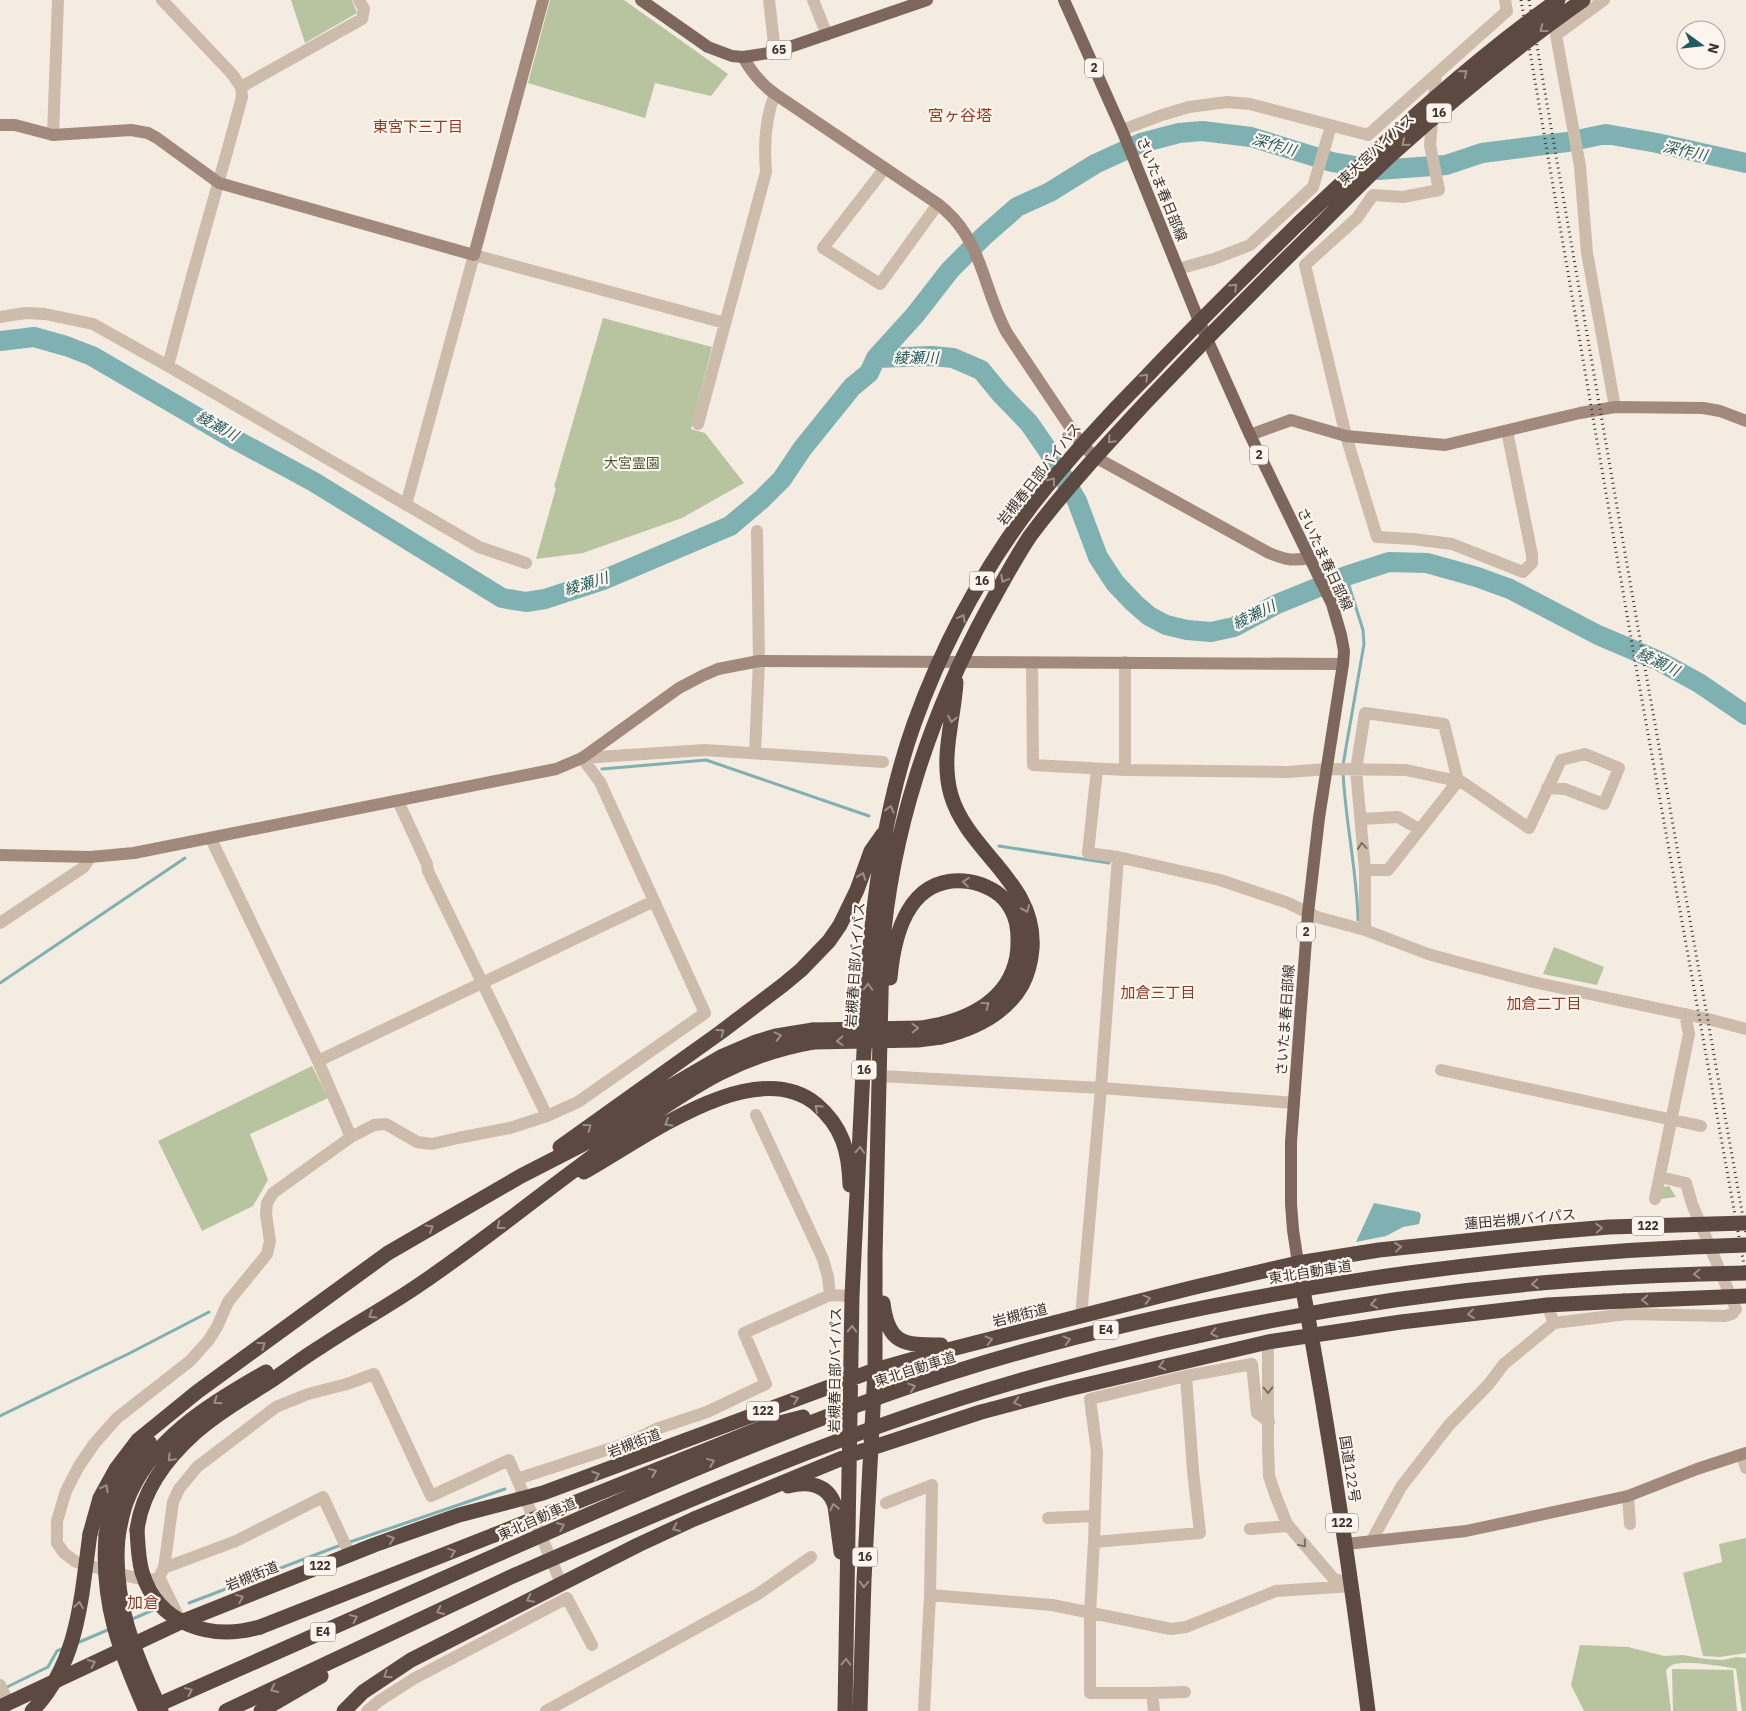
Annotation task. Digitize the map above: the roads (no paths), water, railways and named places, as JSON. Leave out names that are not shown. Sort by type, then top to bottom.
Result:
[{"type":"highway","name":"東大宮バイパス","points":[[1199,321],[1378,148],[1444,89],[1558,0]]},
{"type":"highway","name":"東大宮バイパス","points":[[1207,337],[1390,156],[1452,102],[1538,33],[1583,0]]},
{"type":"highway","name":"岩槻春日部バイパス","points":[[846,1711],[853,1291],[868,969],[885,832],[901,764],[914,725],[940,661],[962,616],[1032,505],[1077,450],[1199,321]]},
{"type":"highway","name":"岩槻春日部バイパス","points":[[860,1711],[875,1370],[876,1194],[882,952],[890,883],[901,834],[918,769],[959,666],[1011,566],[1045,517],[1095,457],[1207,337]]},
{"type":"highway","points":[[942,1030],[958,1033],[978,1025],[1006,1006],[1026,977],[1031,959],[1032,942],[1028,911],[1019,894],[966,828],[950,794],[946,761],[959,666]]},
{"type":"highway","points":[[521,1176],[728,1026],[800,970],[829,941],[840,925],[857,890],[871,851],[885,832]]},
{"type":"highway","points":[[32,1711],[44,1699],[59,1676],[66,1659],[77,1618],[90,1534],[100,1498],[116,1469],[138,1440],[181,1405],[388,1253],[521,1176],[593,1139],[661,1092],[721,1058],[756,1042],[776,1036],[813,1036],[918,1040],[972,1014],[996,997],[1010,977],[1018,954],[1018,932],[1015,918],[1010,906],[996,892],[971,881],[948,881],[926,891],[911,907],[903,920],[896,939],[891,963],[880,1072]]},
{"type":"highway","points":[[813,1036],[746,1060],[709,1078],[604,1147],[491,1234],[413,1289],[232,1405],[195,1432],[165,1464],[144,1501],[138,1530],[138,1547],[143,1574],[152,1593],[167,1611],[188,1625],[200,1630],[224,1633],[250,1630],[764,1427],[888,1394]]},
{"type":"highway","points":[[539,1196],[611,1157],[678,1117],[719,1099],[748,1090],[781,1089],[794,1092],[821,1109],[834,1125],[844,1143],[849,1166],[850,1186],[846,1262],[853,1291]]},
{"type":"highway","points":[[876,1194],[880,1231],[881,1292],[885,1321],[899,1339],[910,1344],[921,1346],[969,1345]]},
{"type":"highway","name":"蓮田岩槻バイパス","points":[[1298,1262],[1378,1250],[1550,1232],[1609,1227],[1746,1223]]},
{"type":"highway","name":"東北自動車道","points":[[145,1711],[644,1490],[888,1394],[975,1366],[1096,1332],[1169,1315],[1337,1283],[1514,1260],[1626,1250],[1746,1245]]},
{"type":"highway","name":"岩槻街道","points":[[2,1694],[350,1554],[459,1515],[543,1494],[875,1370],[1298,1262]]},
{"type":"highway","name":"国道122号","points":[[1298,1262],[1346,1544],[1368,1711]]},
{"type":"highway","name":"E4","points":[[226,1711],[515,1575],[606,1535],[818,1449],[902,1418],[1040,1375],[1088,1362],[1285,1318],[1381,1302],[1577,1280],[1746,1273]]},
{"type":"highway","points":[[344,1711],[363,1692],[411,1660],[561,1583],[694,1519],[850,1455],[981,1412],[1064,1390],[1268,1342],[1401,1322],[1547,1305],[1746,1296]]},
{"type":"highway","points":[[145,1711],[117,1641],[106,1590],[104,1562],[126,1502],[138,1479],[155,1455],[187,1422],[222,1397],[259,1376],[322,1346]]},
{"type":"highway","points":[[161,1711],[138,1660],[123,1613],[112,1536],[115,1499],[123,1480],[142,1450],[181,1405]]},
{"type":"highway","points":[[869,1485],[880,1462],[892,1445],[913,1434]]},
{"type":"highway","points":[[694,1519],[748,1502],[786,1486],[806,1483],[819,1486],[833,1499],[835,1506],[847,1608]]},
{"type":"highway","points":[[261,1711],[397,1631]]},
{"type":"main road","name":"65","points":[[641,0],[708,47],[732,56],[743,57],[775,52],[927,0]]},
{"type":"main road","name":"さいたま春日部線","points":[[1064,0],[1142,177],[1199,321],[1250,435],[1332,604],[1344,651],[1343,769],[1318,818],[1308,913],[1290,1172],[1293,1230],[1298,1262]]},
{"type":"street","points":[[53,136],[58,0]]},
{"type":"street","points":[[162,0],[232,74],[241,87],[242,98],[219,184],[192,272],[168,366]]},
{"type":"street","points":[[241,87],[362,19],[364,9],[359,0]]},
{"type":"street","points":[[406,505],[543,0]]},
{"type":"street","points":[[768,0],[775,52]]},
{"type":"street","points":[[813,0],[827,35]]},
{"type":"street","points":[[1123,133],[1162,115],[1190,107],[1227,102],[1250,104],[1368,135],[1507,12],[1505,0]]},
{"type":"street","points":[[1604,0],[1556,35],[1578,158],[1587,253],[1615,407]]},
{"type":"street","points":[[743,57],[754,75],[774,94],[949,213],[971,243],[999,319],[1077,450],[1095,457],[1269,553],[1295,561],[1310,558]]},
{"type":"street","points":[[1436,75],[1430,145],[1439,190],[1403,196],[1373,195],[1357,218],[1305,265],[1346,436],[1377,537],[1413,538],[1452,544],[1523,572],[1532,563],[1532,555],[1507,431]]},
{"type":"street","points":[[698,424],[766,172],[764,152],[766,132],[774,94]]},
{"type":"street","points":[[0,125],[15,125],[53,136],[131,130],[148,133],[219,184],[725,323]]},
{"type":"street","points":[[1178,269],[1214,259],[1250,245],[1313,186],[1331,126]]},
{"type":"street","points":[[885,168],[823,248],[880,284],[938,204]]},
{"type":"street","points":[[0,316],[25,313],[45,314],[93,324],[479,547],[526,563]]},
{"type":"street","points":[[1250,435],[1291,420],[1346,436],[1445,445],[1580,413],[1615,407],[1702,408],[1720,411],[1746,421]]},
{"type":"street","points":[[756,753],[759,661],[757,531]]},
{"type":"street","points":[[0,855],[90,857],[134,853],[556,769],[582,758],[679,688],[718,669],[759,661],[940,661],[959,666],[1125,662],[1343,664]]},
{"type":"street","points":[[1125,662],[1125,770]]},
{"type":"street","points":[[1032,663],[1033,765],[1125,770],[1288,772],[1343,769],[1406,770],[1462,782],[1530,828],[1548,788],[1561,760],[1585,754],[1619,768],[1604,804],[1565,789],[1548,788]]},
{"type":"street","points":[[1365,930],[1364,870],[1360,819],[1343,769],[1365,712],[1444,724],[1458,781]]},
{"type":"street","points":[[582,758],[705,750],[883,762]]},
{"type":"street","points":[[350,1554],[323,1497],[236,1541],[162,1572],[153,1580],[136,1578],[76,1562],[64,1553],[57,1543],[57,1521],[66,1491],[79,1466],[94,1444],[117,1418],[190,1361],[208,1341],[217,1327],[228,1302],[267,1254],[270,1241],[266,1214],[267,1203],[273,1193],[351,1137],[374,1125],[386,1124],[417,1142],[432,1144],[510,1128],[547,1116],[578,1102],[706,1013],[600,782],[582,758]]},
{"type":"street","points":[[1097,769],[1088,853],[1118,857],[1220,880],[1288,903],[1308,913],[1365,930],[1428,954],[1468,965],[1533,982],[1685,1014],[1746,1029]]},
{"type":"street","points":[[1364,870],[1388,870],[1458,781]]},
{"type":"street","points":[[398,801],[428,864],[428,871],[547,1116]]},
{"type":"street","points":[[1360,819],[1398,816],[1420,830]]},
{"type":"street","points":[[211,839],[318,1061],[351,1137]]},
{"type":"street","points":[[0,923],[84,867],[90,857]]},
{"type":"street","points":[[1081,1317],[1101,1088],[1118,857]]},
{"type":"street","points":[[318,1061],[654,901]]},
{"type":"street","points":[[1655,1198],[1689,1034],[1685,1014]]},
{"type":"street","points":[[1441,1070],[1702,1126]]},
{"type":"street","points":[[880,1072],[1294,1103]]},
{"type":"street","points":[[756,1115],[824,1259],[830,1295]]},
{"type":"street","points":[[1372,1540],[1402,1487],[1449,1425],[1488,1385],[1504,1364],[1554,1323],[1627,1314],[1725,1316],[1732,1314],[1736,1309],[1692,1204],[1686,1183],[1660,1177]]},
{"type":"street","points":[[517,1480],[616,1447],[656,1429],[707,1412],[766,1384],[744,1333],[830,1295],[853,1291]]},
{"type":"street","points":[[1547,1305],[1554,1323]]},
{"type":"street","points":[[1268,1342],[1269,1476],[1281,1511],[1288,1526],[1333,1578],[1352,1586]]},
{"type":"street","points":[[1185,1692],[1152,1694],[1090,1693],[1090,1613],[1098,1452],[1090,1399],[1186,1376],[1252,1364],[1257,1413],[1269,1422]]},
{"type":"street","points":[[181,1622],[162,1572],[173,1502],[180,1489],[197,1467],[276,1407],[308,1394],[374,1374],[431,1496],[509,1460],[561,1583]]},
{"type":"street","points":[[1094,1542],[1200,1533],[1192,1471],[1186,1376]]},
{"type":"street","points":[[1346,1544],[1466,1531],[1628,1496],[1697,1469],[1744,1454],[1746,1468]]},
{"type":"street","points":[[886,1503],[932,1485],[930,1595],[924,1711]]},
{"type":"street","points":[[1628,1496],[1630,1524]]},
{"type":"street","points":[[1048,1518],[1094,1516]]},
{"type":"street","points":[[1250,1529],[1288,1526]]},
{"type":"street","points":[[546,1711],[758,1594],[811,1557]]},
{"type":"street","points":[[930,1595],[1052,1605],[1171,1629],[1186,1627],[1276,1591],[1352,1586]]},
{"type":"street","points":[[367,1711],[378,1701],[415,1678],[567,1598],[592,1645]]},
{"type":"street","points":[[1152,1694],[1154,1711]]},
{"type":"water","points":[[1374,1203],[1419,1212],[1421,1215],[1419,1224],[1403,1227],[1386,1236],[1356,1242]]},
{"type":"waterway","name":"綾瀬川","points":[[0,341],[34,337],[92,356],[236,440],[314,482],[502,598],[526,602],[545,599],[603,580],[730,526],[782,479],[802,449],[852,387],[869,373],[876,358],[915,315],[950,270],[984,236],[1017,207],[1050,192],[1095,164],[1141,143],[1179,133],[1202,131],[1251,137],[1332,162],[1378,170],[1446,165],[1482,153],[1567,142],[1606,134],[1657,143],[1746,163]]},
{"type":"waterway","name":"綾瀬川","points":[[876,358],[932,356],[953,358],[981,370],[1029,423],[1047,449],[1077,501],[1098,557],[1115,583],[1149,616],[1166,625],[1187,630],[1211,632],[1234,627],[1277,604],[1346,576],[1389,562],[1427,563],[1477,577],[1510,589],[1598,635],[1659,661],[1699,683],[1746,715]]},
{"type":"waterway","points":[[1343,765],[1364,644],[1363,630],[1346,576]]},
{"type":"waterway","points":[[602,769],[706,760],[869,816]]},
{"type":"waterway","points":[[1343,771],[1356,883],[1358,920]]},
{"type":"waterway","points":[[999,846],[1109,863]]},
{"type":"waterway","points":[[0,983],[185,858]]},
{"type":"waterway","points":[[0,1416],[130,1353],[209,1312]]},
{"type":"waterway","points":[[347,1543],[505,1489]]},
{"type":"waterway","points":[[189,1603],[341,1545]]},
{"type":"waterway","points":[[130,1620],[158,1608]]},
{"type":"waterway","points":[[77,1643],[110,1629]]},
{"type":"waterway","points":[[5,1688],[48,1667],[57,1651],[64,1648]]},
{"type":"railway","points":[[1521,0],[1636,667],[1746,1276]]},
{"type":"railway","points":[[1529,0],[1746,1234]]},
{"type":"district","name":"宮ヶ谷塔","points":[[960,115]]},
{"type":"district","name":"東宮下三丁目","points":[[418,127]]},
{"type":"district","name":"加倉三丁目","points":[[1158,993]]},
{"type":"district","name":"加倉二丁目","points":[[1544,1004]]},
{"type":"district","name":"加倉","points":[[143,1602]]},
{"type":"water label","name":"深作川","points":[[1274,145]]},
{"type":"water label","name":"深作川","points":[[1685,151]]},
{"type":"park label","name":"大宮霊園","points":[[632,463]]}]
